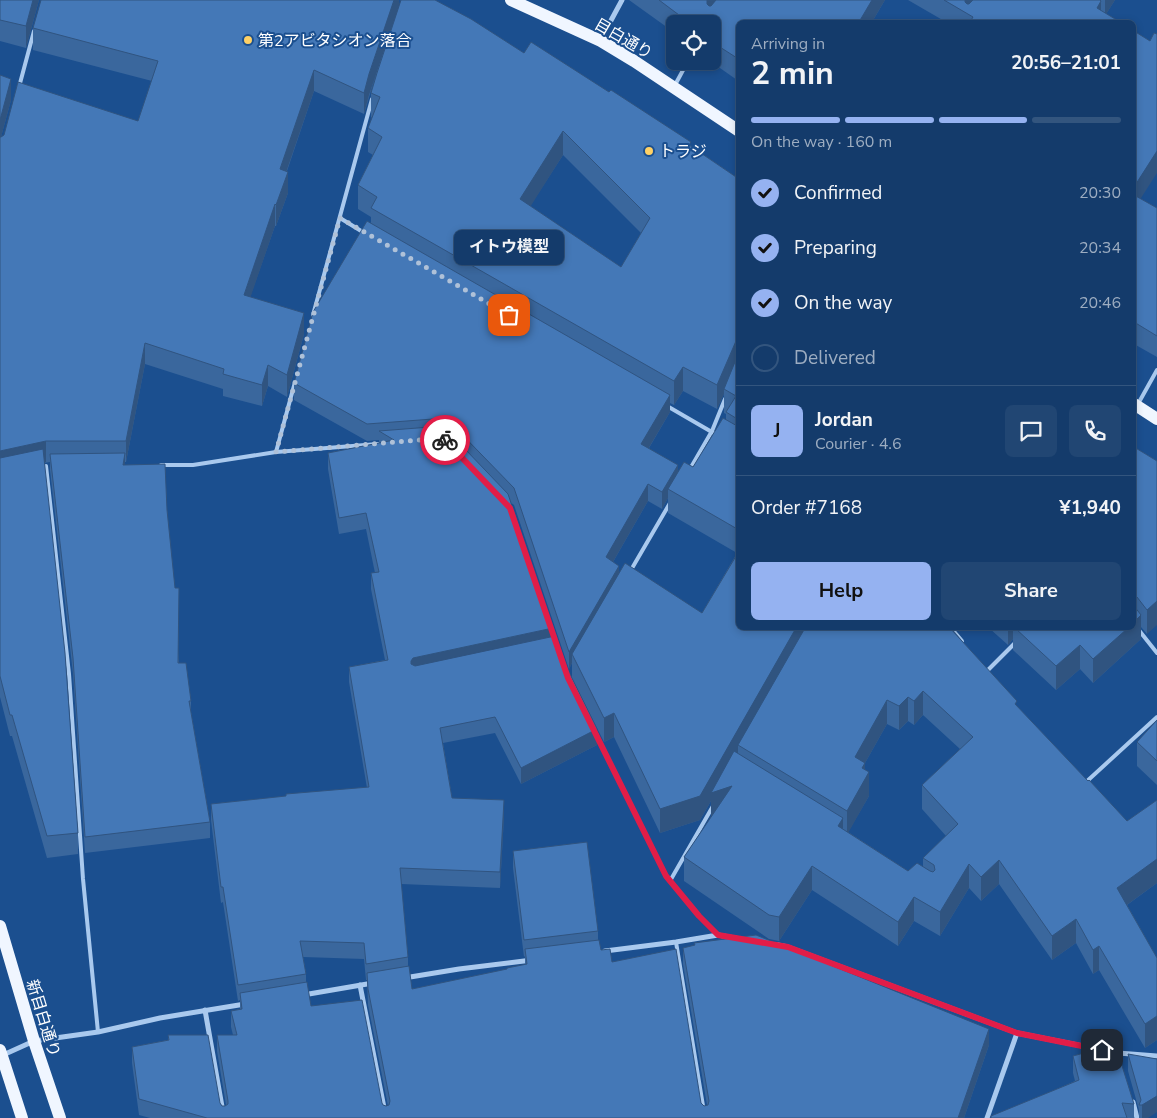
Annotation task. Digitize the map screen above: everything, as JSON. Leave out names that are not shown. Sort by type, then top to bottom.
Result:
[{"type":"main road","name":"目白通り","points":[[511,0],[601,41],[634,60],[736,129]]},
{"type":"main road","points":[[1136,406],[1157,419]]},
{"type":"main road","name":"新目白通り","points":[[0,926],[34,1041],[60,1118]]},
{"type":"main road","points":[[1,1054],[22,1118]]},
{"type":"street","points":[[601,41],[622,0]]},
{"type":"street","points":[[597,952],[718,935],[744,940]]},
{"type":"street","points":[[770,944],[788,947],[1017,1033],[1118,1053],[1157,1056]]},
{"type":"street","points":[[396,980],[459,969],[538,959]]},
{"type":"street","points":[[292,996],[378,982]]},
{"type":"street","points":[[360,985],[386,1118]]},
{"type":"street","points":[[1,1054],[34,1041],[98,1032],[160,1018],[254,1003]]},
{"type":"street","points":[[205,1010],[224,1118]]},
{"type":"street","points":[[987,1118],[1017,1033]]},
{"type":"street","points":[[1118,1053],[1121,1062]]},
{"type":"street","points":[[1132,1100],[1137,1118]]},
{"type":"lane","points":[[18,91],[35,27]]},
{"type":"lane","points":[[674,87],[683,70]]},
{"type":"lane","points":[[311,321],[373,96]]},
{"type":"lane","points":[[340,218],[374,238]]},
{"type":"lane","points":[[1136,403],[1157,370]]},
{"type":"lane","points":[[276,452],[296,378]]},
{"type":"lane","points":[[687,474],[712,431],[727,395]]},
{"type":"lane","points":[[660,402],[718,436]]},
{"type":"lane","points":[[154,465],[193,465],[276,452],[384,443]]},
{"type":"lane","points":[[46,466],[69,674],[83,879],[98,1032]]},
{"type":"lane","points":[[37,468],[56,466]]},
{"type":"lane","points":[[628,576],[672,500]]},
{"type":"lane","points":[[1136,627],[1157,653]]},
{"type":"lane","points":[[953,630],[963,642]]},
{"type":"lane","points":[[987,671],[1018,640]]},
{"type":"lane","points":[[981,664],[994,678]]},
{"type":"lane","points":[[1083,784],[1157,716]]},
{"type":"lane","points":[[594,730],[662,868],[670,881],[699,916],[718,935]]},
{"type":"lane","points":[[670,881],[713,804]]},
{"type":"lane","points":[[676,942],[706,1118]]},
{"type":"building","points":[[0,0],[33,0],[26,26],[0,20]]},
{"type":"building","points":[[41,0],[394,0],[364,93],[314,70],[280,169],[288,172],[244,295],[304,313],[287,375],[268,365],[262,385],[223,374],[224,369],[145,343],[126,441],[46,441],[0,451],[0,137],[4,135],[18,82],[138,121],[158,61],[33,28]]},
{"type":"building","points":[[401,0],[435,0],[471,19],[524,53],[531,42],[609,92],[611,90],[691,142],[689,145],[736,177],[736,341],[717,385],[683,367],[674,381],[371,208],[377,197],[358,185],[382,137],[368,128],[380,97],[371,93]],"holes":[[[563,131],[650,218],[621,267],[520,199]]]},
{"type":"building","points":[[659,0],[707,0],[707,4],[711,6],[716,0],[872,0],[860,20],[736,20],[736,57],[721,48],[721,15],[679,15]]},
{"type":"building","points":[[944,0],[965,0],[969,4],[973,0],[1100,0],[1097,8],[1117,20],[971,20],[973,17]]},
{"type":"building","points":[[1136,32],[1150,41],[1154,33],[1157,34],[1157,151],[1136,184]]},
{"type":"building","points":[[0,75],[11,79],[0,120]]},
{"type":"building","points":[[1136,196],[1157,208],[1157,336],[1136,323]]},
{"type":"building","points":[[367,221],[670,395],[641,444],[678,465],[662,492],[648,484],[606,557],[619,566],[569,652],[514,488],[446,418],[367,424],[294,383],[313,312]]},
{"type":"building","points":[[736,359],[736,396],[724,389]]},
{"type":"building","points":[[736,396],[736,418],[726,412]]},
{"type":"building","points":[[723,418],[736,425],[736,528],[668,489],[684,462],[693,467]]},
{"type":"building","points":[[443,426],[508,494],[553,628],[413,658],[411,664],[415,666],[555,636],[565,664],[597,729],[521,768],[495,717],[440,728],[452,798],[504,800],[500,872],[400,868],[408,957],[366,964],[364,943],[300,941],[306,974],[238,985],[223,887],[221,887],[211,804],[286,796],[286,794],[369,787],[349,667],[388,660],[371,573],[379,572],[366,513],[339,518],[328,453],[394,440],[379,431]]},
{"type":"building","points":[[1136,448],[1157,461],[1157,601],[1147,610],[1137,597]]},
{"type":"building","points":[[43,449],[65,653],[78,833],[47,836],[0,676],[0,458]]},
{"type":"building","points":[[125,453],[123,465],[165,464],[167,510],[175,588],[179,588],[178,663],[186,663],[191,701],[189,701],[210,822],[85,837],[73,658],[50,454]]},
{"type":"building","points":[[736,556],[736,630],[795,630],[700,796],[660,809],[614,713],[604,718],[572,654],[625,563],[702,613]]},
{"type":"building","points":[[1136,609],[1141,615],[1136,620]]},
{"type":"building","points":[[804,630],[952,630],[1017,701],[1015,704],[1127,821],[1157,800],[1157,859],[1117,888],[1157,958],[1157,1016],[1145,1024],[1099,946],[1093,950],[1076,919],[1052,936],[999,860],[981,877],[969,864],[940,912],[914,897],[898,922],[812,866],[779,917],[769,915],[684,857],[732,786],[711,793],[734,751],[843,818],[838,826],[908,871],[917,863],[933,872],[935,870],[934,865],[923,858],[958,824],[922,785],[973,737],[923,691],[914,701],[908,697],[899,706],[887,700],[855,757],[865,763],[862,768],[869,772],[847,811],[738,745]]},
{"type":"building","points":[[1017,630],[1126,630],[1093,659],[1080,645],[1056,666]]},
{"type":"building","points":[[1157,720],[1157,761],[1137,742]]},
{"type":"building","points":[[587,842],[598,931],[524,940],[513,851]]},
{"type":"building","points":[[756,935],[989,1029],[958,1118],[207,1118],[139,1099],[132,1047],[169,1040],[168,1035],[208,1035],[220,1103],[222,1106],[228,1104],[217,1035],[237,1035],[231,1011],[242,1009],[240,993],[307,982],[311,1006],[362,1000],[382,1103],[386,1106],[389,1105],[390,1101],[368,989],[367,973],[409,966],[412,989],[527,964],[525,949],[599,940],[601,950],[610,949],[612,962],[676,949],[701,1103],[704,1106],[708,1105],[709,1101],[683,948],[695,945],[694,943]]},
{"type":"building","points":[[1095,1050],[1118,1053],[1134,1104],[1122,1103],[1127,1118],[991,1118],[991,1116],[1079,1080],[1073,1056]]},
{"type":"building","points":[[1128,1054],[1157,1059],[1157,1096],[1142,1105],[1139,1105],[1141,1100]]},
{"type":"way so far","points":[[445,440],[444,438],[276,452],[340,218],[509,315]]},
{"type":"place","name":"第2アビタシオン落合","points":[[248,40]]},
{"type":"place","name":"トラジ","points":[[649,151]]},
{"type":"place","name":"イトウ模型","points":[[509,315]]},
{"type":"route","points":[[445,440],[510,508],[568,678],[666,876],[699,916],[718,935],[788,947],[1017,1033],[1102,1050]]}]
